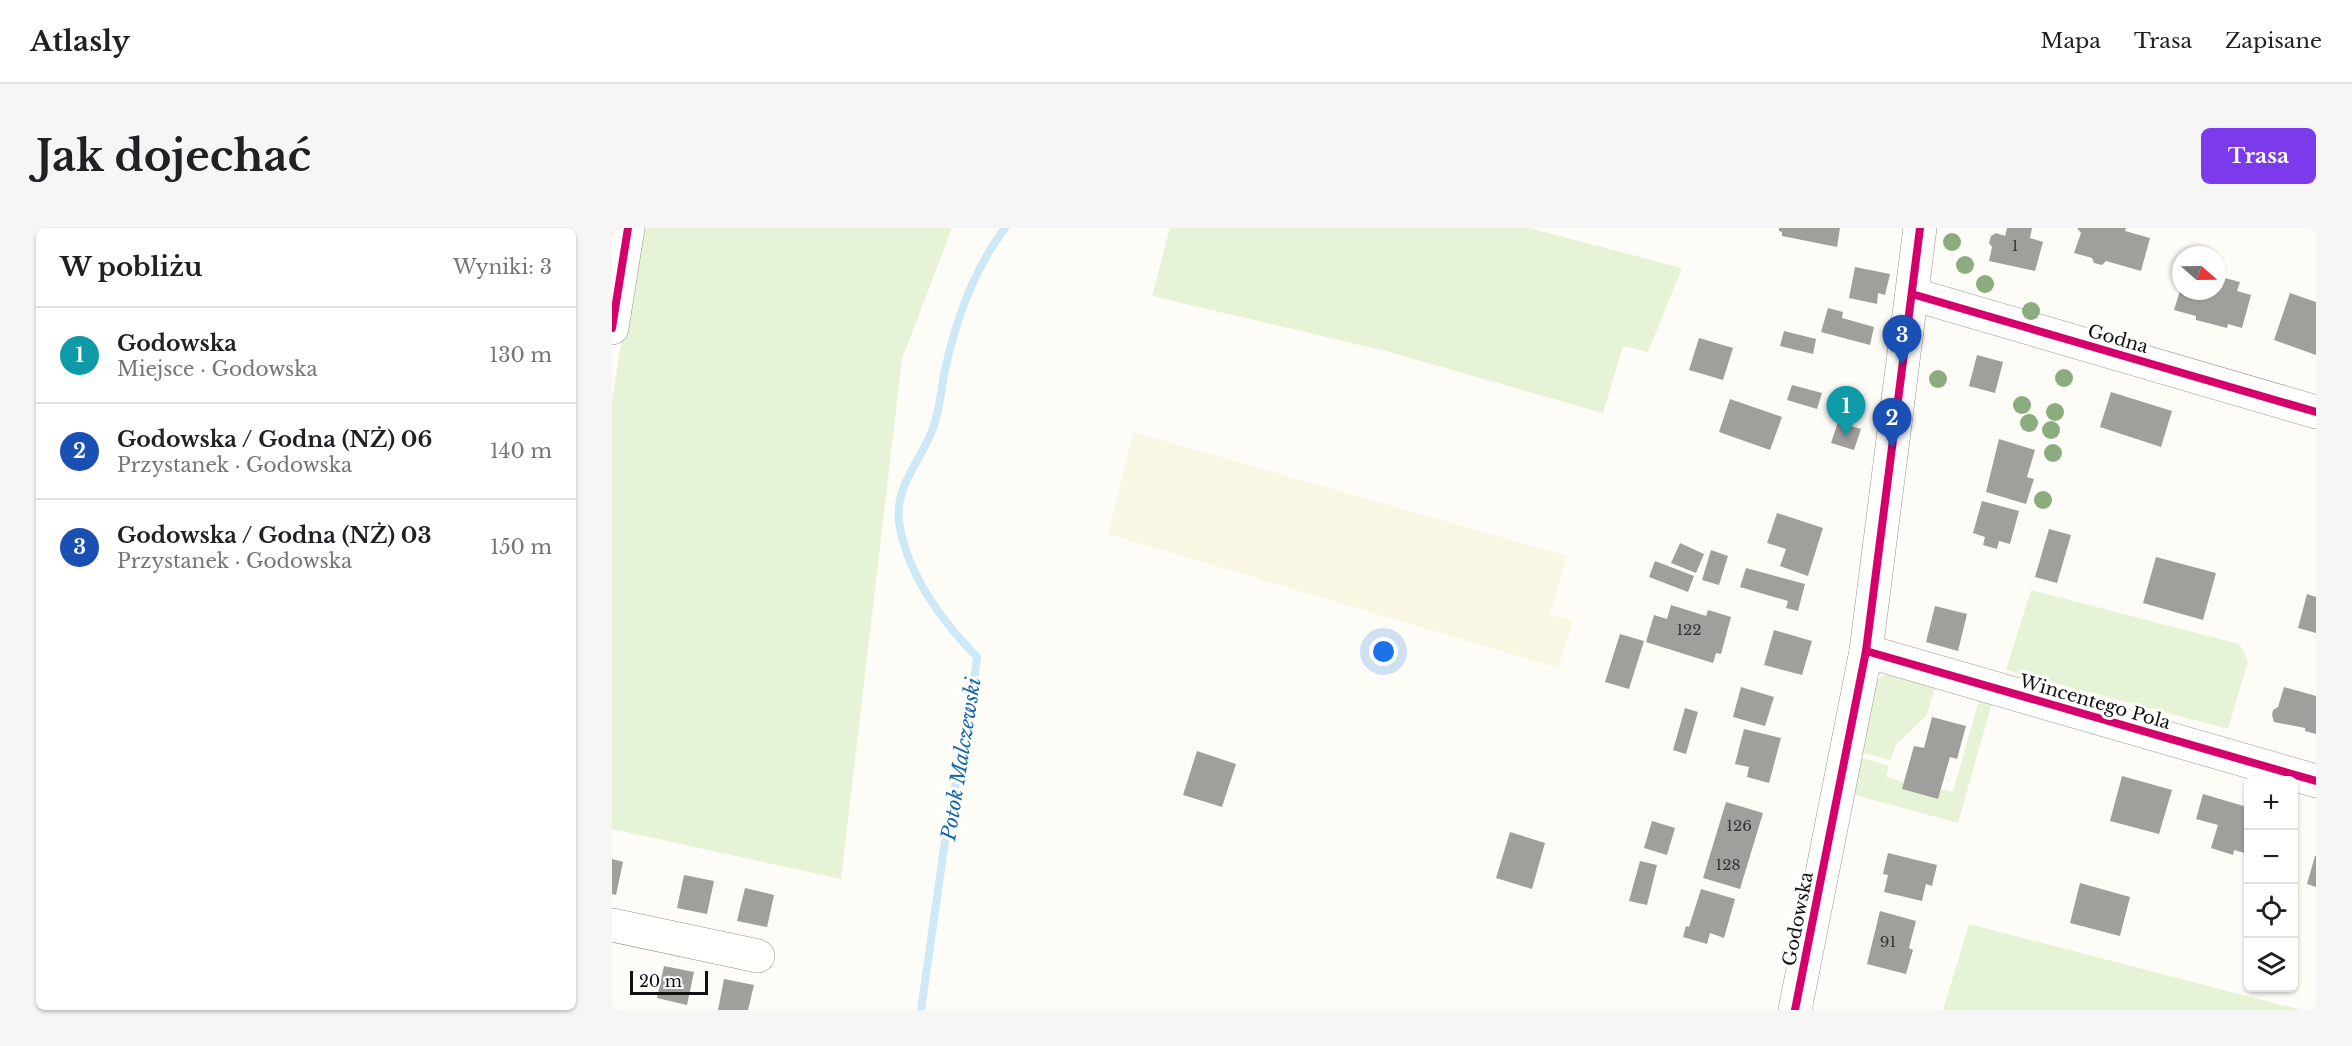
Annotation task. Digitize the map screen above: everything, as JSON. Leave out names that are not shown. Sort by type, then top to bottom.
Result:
[{"type":"street","points":[[612,328],[628,228]]},
{"type":"street","name":"Godowska","points":[[1795,1010],[1866,651],[1920,228]]},
{"type":"street","name":"Godna","points":[[1912,294],[2316,412]]},
{"type":"street","name":"Wincentego Pola","points":[[1866,651],[2316,781]]},
{"type":"street","points":[[612,925],[758,956]]},
{"type":"shaded area","points":[[1133,432],[1567,556],[1550,615],[1573,621],[1558,668],[1108,534]]},
{"type":"green space","points":[[639,228],[952,228],[902,359],[841,879],[612,829],[612,401]]},
{"type":"green space","points":[[1170,228],[1529,228],[1682,268],[1648,352],[1623,346],[1603,413],[1386,351],[1152,296]]},
{"type":"green space","points":[[2031,590],[2239,644],[2248,661],[2228,729],[2006,670]]},
{"type":"green space","points":[[1898,673],[1935,687],[1927,715],[1895,746],[1891,760],[1858,752],[1872,686],[1882,676]]},
{"type":"green space","points":[[1979,700],[1992,703],[1958,823],[1855,795],[1852,783],[1857,756],[1889,766],[1886,777],[1904,782],[1902,789],[1938,799],[1941,789],[1953,792]]},
{"type":"green space","points":[[1969,924],[2301,1010],[1943,1010]]},
{"type":"building","points":[[1779,228],[1840,228],[1837,247],[1782,236]]},
{"type":"building","points":[[2007,228],[2032,228],[2030,238],[2043,242],[2035,271],[1989,261],[1992,247],[1989,243],[1991,236],[1996,233],[2005,236]]},
{"type":"building","points":[[2077,228],[2126,228],[2125,231],[2150,238],[2141,271],[2106,261],[2102,265],[2094,263],[2092,258],[2074,253],[2081,233]]},
{"type":"building","points":[[1855,267],[1890,274],[1885,295],[1878,293],[1877,304],[1849,298]]},
{"type":"building","points":[[2226,278],[2240,282],[2237,291],[2251,295],[2242,328],[2228,324],[2227,328],[2196,320],[2196,316],[2174,310],[2177,300],[2226,300]]},
{"type":"building","points":[[2290,293],[2316,302],[2316,355],[2274,340]]},
{"type":"building","points":[[1828,308],[1843,312],[1842,318],[1874,327],[1870,345],[1821,332]]},
{"type":"building","points":[[1784,331],[1816,339],[1813,354],[1780,346]]},
{"type":"building","points":[[1699,338],[1733,348],[1723,380],[1689,370]]},
{"type":"building","points":[[1977,355],[2003,362],[1995,393],[1969,386]]},
{"type":"building","points":[[1792,385],[1822,393],[1817,409],[1787,400]]},
{"type":"building","points":[[2111,392],[2172,411],[2161,447],[2100,427]]},
{"type":"building","points":[[1730,399],[1782,417],[1770,450],[1719,432]]},
{"type":"building","points":[[1838,422],[1861,429],[1854,450],[1831,443]]},
{"type":"building","points":[[1999,439],[2035,450],[2027,477],[2034,479],[2026,504],[1986,492]]},
{"type":"building","points":[[1982,501],[2019,511],[2010,544],[1999,541],[1997,549],[1983,545],[1985,537],[1973,533]]},
{"type":"building","points":[[1777,513],[1823,528],[1808,576],[1780,566],[1786,549],[1767,543]]},
{"type":"building","points":[[2049,529],[2071,535],[2057,583],[2035,577]]},
{"type":"building","points":[[1680,543],[1704,554],[1696,573],[1671,563]]},
{"type":"building","points":[[1711,550],[1728,556],[1719,585],[1702,580]]},
{"type":"building","points":[[2156,557],[2216,573],[2203,620],[2143,603]]},
{"type":"building","points":[[1655,561],[1694,576],[1688,592],[1649,577]]},
{"type":"building","points":[[1746,568],[1805,584],[1798,611],[1786,608],[1788,601],[1740,587]]},
{"type":"building","points":[[2307,594],[2316,597],[2316,633],[2298,628]]},
{"type":"building","points":[[1671,605],[1706,616],[1708,610],[1731,617],[1721,654],[1716,653],[1713,663],[1646,642],[1654,615],[1667,619]]},
{"type":"building","points":[[1935,606],[1967,614],[1958,651],[1926,642]]},
{"type":"building","points":[[1774,630],[1812,641],[1802,675],[1764,665]]},
{"type":"building","points":[[1620,634],[1644,641],[1629,689],[1605,682]]},
{"type":"building","points":[[1741,687],[1774,697],[1765,726],[1733,717]]},
{"type":"building","points":[[2284,687],[2316,696],[2316,734],[2305,731],[2305,728],[2274,722],[2273,710],[2278,707]]},
{"type":"building","points":[[1685,708],[1698,712],[1686,754],[1673,750]]},
{"type":"building","points":[[1932,717],[1966,726],[1957,759],[1950,757],[1938,799],[1902,789],[1914,746],[1924,748]]},
{"type":"building","points":[[1744,729],[1781,738],[1769,783],[1747,777],[1749,767],[1735,764]]},
{"type":"building","points":[[1197,751],[1236,764],[1222,807],[1183,795]]},
{"type":"building","points":[[2122,776],[2172,790],[2159,834],[2110,821]]},
{"type":"building","points":[[2203,794],[2244,806],[2244,853],[2234,850],[2233,855],[2211,848],[2218,825],[2196,819]]},
{"type":"building","points":[[1726,802],[1763,813],[1740,889],[1703,878]]},
{"type":"building","points":[[1652,821],[1675,828],[1667,855],[1644,848]]},
{"type":"building","points":[[1510,832],[1545,843],[1532,889],[1496,878]]},
{"type":"building","points":[[1888,853],[1937,865],[1932,886],[1926,884],[1922,901],[1884,892],[1888,875],[1883,874]]},
{"type":"building","points":[[2316,856],[2316,887],[2307,884]]},
{"type":"building","points":[[612,859],[623,862],[616,895],[612,894]]},
{"type":"building","points":[[1640,861],[1657,865],[1647,905],[1629,901]]},
{"type":"building","points":[[684,875],[714,881],[707,914],[677,908]]},
{"type":"building","points":[[2080,883],[2130,897],[2120,936],[2070,923]]},
{"type":"building","points":[[745,888],[774,895],[767,927],[737,921]]},
{"type":"building","points":[[1701,889],[1735,899],[1724,938],[1710,933],[1707,944],[1683,937],[1686,926],[1689,927]]},
{"type":"building","points":[[1880,911],[1916,921],[1909,948],[1913,950],[1906,974],[1867,964]]},
{"type":"building","points":[[664,966],[694,972],[687,1005],[657,998]]},
{"type":"building","points":[[724,979],[754,985],[748,1010],[718,1010]]},
{"type":"waterway","name":"Potok Malczewski","points":[[921,1010],[945,841],[972,698],[977,657],[938,612],[917,578],[903,541],[899,508],[905,484],[928,440],[935,421],[949,351],[961,313],[984,260],[1005,228]]},
{"type":"cycle path","points":[[612,328],[628,228]]},
{"type":"cycle path","points":[[1795,1010],[1866,651],[1920,228]]},
{"type":"cycle path","points":[[1912,294],[2316,412]]},
{"type":"cycle path","points":[[1866,651],[2316,781]]},
{"type":"place","name":"Godowska / Godna (NŻ) 03","points":[[1902,365]]},
{"type":"place","name":"Godowska","points":[[1846,436]]},
{"type":"place","name":"Godowska / Godna (NŻ) 06","points":[[1892,448]]}]
